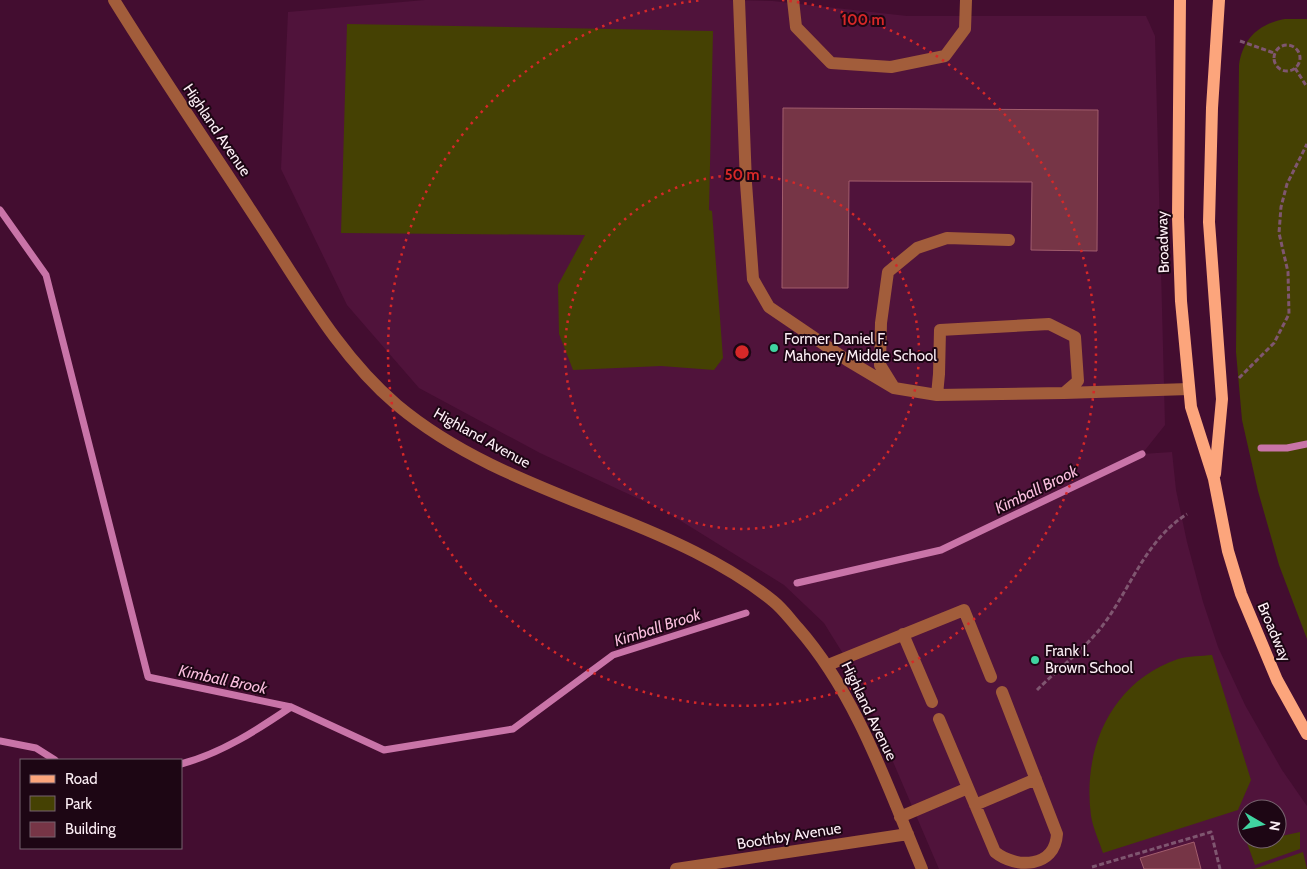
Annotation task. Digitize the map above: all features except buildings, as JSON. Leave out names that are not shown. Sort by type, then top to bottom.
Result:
[{"type":"main road","name":"Broadway","points":[[1180,0],[1178,217],[1181,301],[1191,407],[1214,479],[1228,551],[1240,594],[1277,680],[1307,734]]},
{"type":"main road","name":"Broadway","points":[[1214,479],[1222,400],[1209,222],[1212,108],[1219,0]]},
{"type":"street","name":"Highland Avenue","points":[[114,0],[176,100],[319,314],[362,370],[396,404],[436,434],[507,474],[636,525],[733,572],[776,603],[828,665],[858,721],[922,869]]},
{"type":"street","points":[[739,0],[746,183],[753,279],[769,307],[847,360],[894,388],[936,395],[1189,389]]},
{"type":"street","points":[[793,0],[796,27],[832,63],[891,67],[945,56],[966,29],[966,0]]},
{"type":"street","points":[[894,388],[880,365],[881,323],[888,272],[916,248],[947,238],[1009,240]]},
{"type":"street","points":[[936,395],[940,374],[940,330],[1049,324],[1075,337],[1078,381],[1064,393]]},
{"type":"street","points":[[828,665],[964,610],[991,677]]},
{"type":"street","points":[[904,634],[932,702]]},
{"type":"street","points":[[939,719],[995,852],[1002,862],[1015,867],[1028,868],[1040,862],[1056,845],[1057,834],[1002,692]]},
{"type":"street","points":[[975,805],[1036,779]]},
{"type":"street","points":[[900,817],[968,788]]},
{"type":"street","name":"Boothby Avenue","points":[[676,869],[908,834]]},
{"type":"path","points":[[1240,41],[1274,53]]},
{"type":"path","points":[[1284,44],[1293,46],[1300,57],[1295,68],[1287,71],[1279,69],[1274,61],[1274,53],[1284,44]]},
{"type":"path","points":[[1295,68],[1307,87]]},
{"type":"path","points":[[1238,379],[1274,343],[1289,314],[1288,272],[1279,233],[1282,207],[1288,184],[1307,144]]},
{"type":"path","points":[[1037,690],[1099,630],[1130,585],[1141,561],[1172,524],[1187,514]]},
{"type":"path","points":[[1092,867],[1211,832],[1220,869]]},
{"type":"shaded area","name":"Former Daniel F. Mahoney Middle School","points":[[425,0],[727,0],[773,1],[907,16],[1146,16],[1155,36],[1165,425],[1142,454],[1172,452],[1176,490],[1187,542],[1203,602],[1218,647],[1245,705],[1282,770],[1307,806],[1307,869],[939,869],[855,673],[824,623],[784,585],[665,511],[540,453],[419,388],[347,305],[281,169],[288,12]]},
{"type":"green space","points":[[1285,19],[1307,19],[1307,639],[1279,565],[1258,491],[1242,420],[1236,352],[1239,65],[1244,47],[1254,34],[1267,24]]},
{"type":"green space","points":[[347,24],[713,31],[709,210],[712,211],[723,358],[714,370],[661,366],[573,370],[559,334],[558,285],[585,235],[341,233]]},
{"type":"green space","points":[[1212,655],[1251,780],[1243,799],[1237,799],[1237,810],[1103,853],[1092,821],[1089,791],[1091,766],[1097,743],[1106,721],[1119,701],[1135,684],[1155,670],[1178,659]]},
{"type":"green space","points":[[1300,832],[1300,849],[1255,865],[1249,849],[1287,849],[1287,835]]},
{"type":"green space","points":[[1303,852],[1307,869],[1254,869]]},
{"type":"waterway","name":"Kimball Brook","points":[[0,210],[46,275],[148,677],[291,707],[384,750],[513,729],[613,655],[746,613]]},
{"type":"waterway","name":"Kimball Brook","points":[[1261,448],[1287,448],[1307,444]]},
{"type":"waterway","name":"Kimball Brook","points":[[797,583],[941,550],[1142,454]]},
{"type":"waterway","points":[[182,764],[225,747],[291,707]]},
{"type":"waterway","points":[[0,741],[36,748],[53,759]]},
{"type":"place","name":"Former Daniel F. Mahoney Middle School","points":[[774,348]]},
{"type":"place","name":"Frank I. Brown School","points":[[1035,660]]}]
